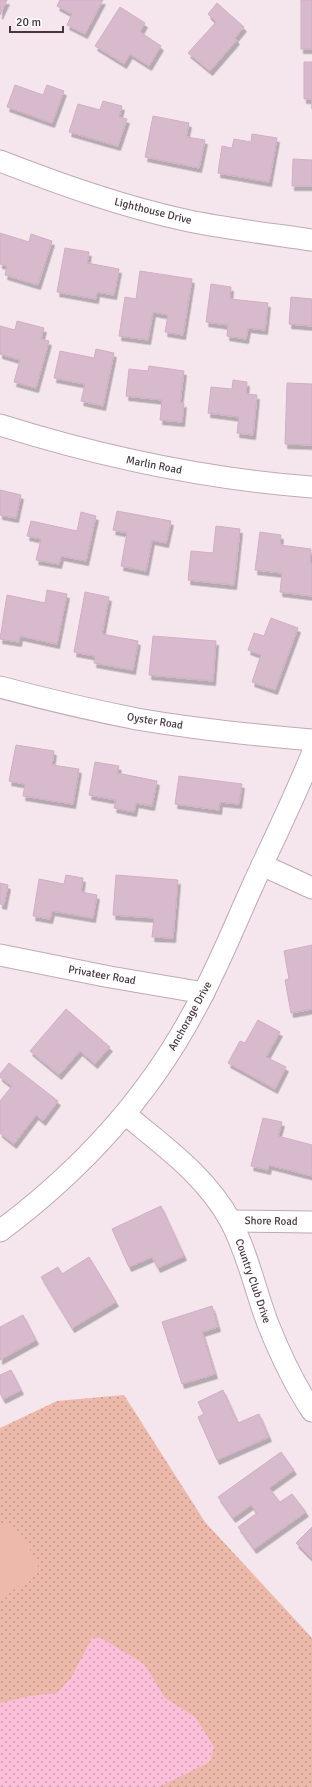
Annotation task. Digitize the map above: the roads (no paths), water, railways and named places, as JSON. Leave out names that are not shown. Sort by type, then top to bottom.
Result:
[{"type":"street","name":"Lighthouse Drive","points":[[0,161],[61,185],[145,210],[188,220],[253,232],[312,240]]},
{"type":"street","name":"Marlin Road","points":[[0,425],[59,443],[130,461],[203,475],[275,485],[312,487]]},
{"type":"street","name":"Oyster Road","points":[[0,687],[58,702],[137,719],[236,733],[312,740]]},
{"type":"street","name":"Anchorage Drive","points":[[0,1231],[58,1184],[91,1153],[125,1114],[167,1058],[204,993],[312,754]]},
{"type":"street","points":[[262,865],[312,888]]},
{"type":"street","name":"Privateer Road","points":[[0,955],[110,977],[204,993]]},
{"type":"street","name":"Country Club Drive","points":[[125,1114],[199,1178],[231,1220],[244,1248],[268,1324],[288,1369],[312,1411]]},
{"type":"street","name":"Shore Road","points":[[231,1220],[312,1222]]}]
